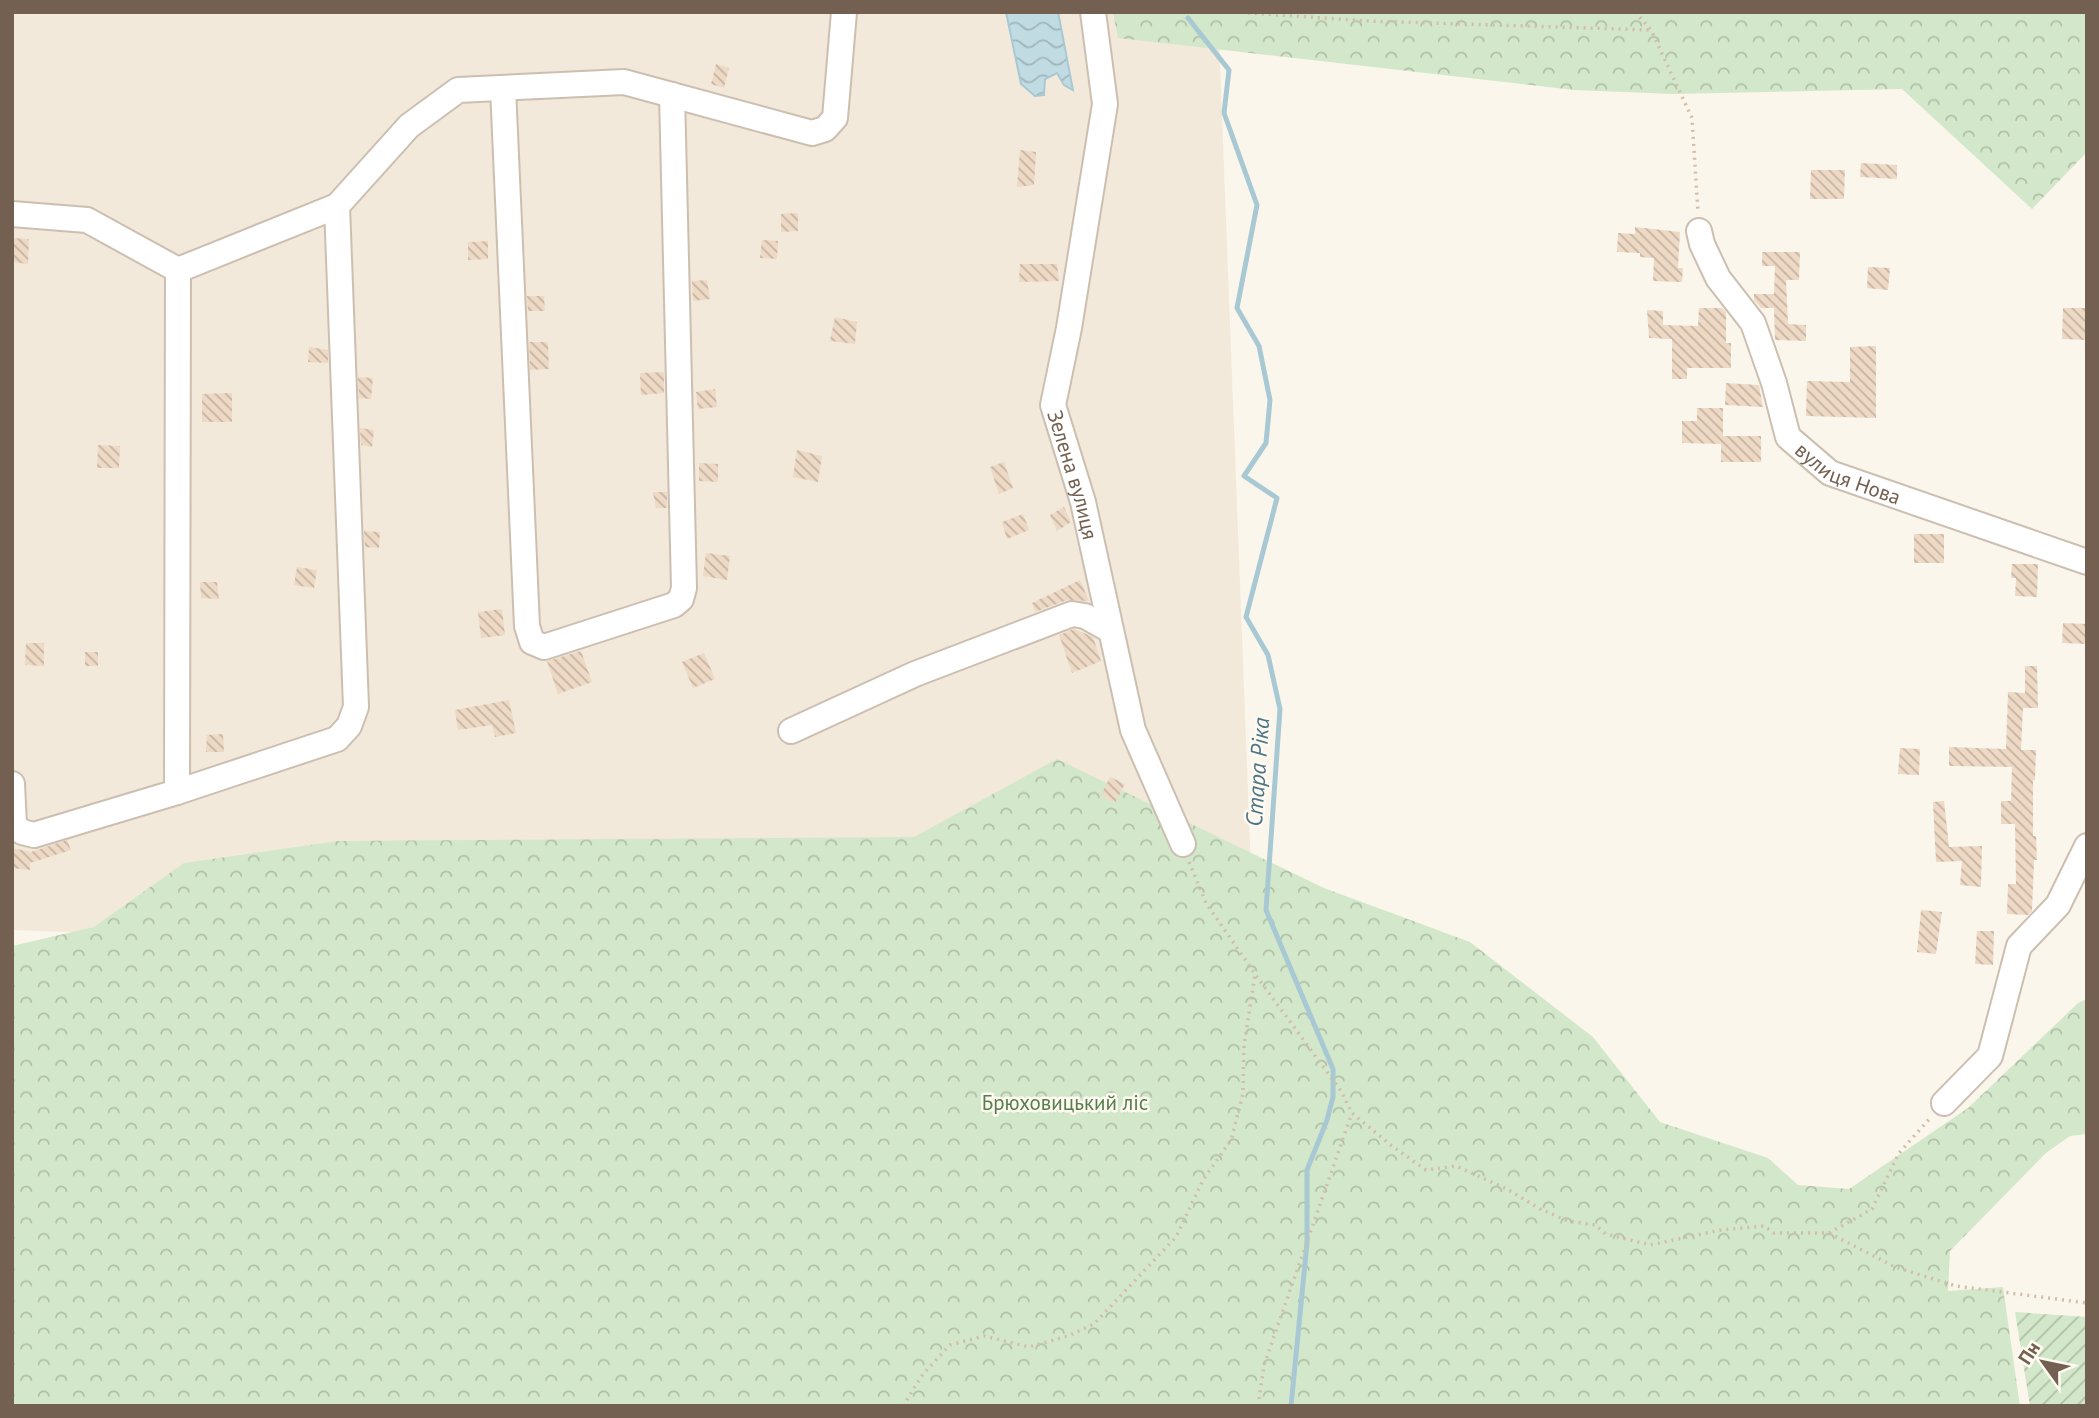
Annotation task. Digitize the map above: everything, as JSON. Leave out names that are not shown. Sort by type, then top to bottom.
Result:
[{"type":"street","points":[[178,270],[337,206],[409,126],[458,90],[624,82],[812,133],[825,129],[835,118],[844,12]]},
{"type":"street","name":"Зелена вулиця","points":[[1093,12],[1105,104],[1069,328],[1053,405],[1083,502],[1133,730],[1183,844]]},
{"type":"street","points":[[503,88],[527,626],[533,642],[544,647],[674,606],[681,599],[684,588],[673,95]]},
{"type":"street","points":[[12,783],[14,825],[22,832],[34,835],[177,792],[337,739],[349,726],[356,708],[337,206]]},
{"type":"street","points":[[12,214],[87,220],[178,270]]},
{"type":"street","name":"вулиця Нова","points":[[1699,232],[1718,278],[1753,323],[1788,437],[1830,473],[2087,562]]},
{"type":"street","points":[[177,792],[178,270]]},
{"type":"street","points":[[791,731],[915,674],[1072,614],[1085,616],[1110,630]]},
{"type":"street","points":[[1944,1103],[1990,1056],[2019,946],[2058,905],[2087,846]]},
{"type":"path","points":[[1234,12],[1368,20],[1650,30]]},
{"type":"path","points":[[1635,12],[1650,30],[1692,118],[1699,232]]},
{"type":"path","points":[[1183,844],[1206,903],[1341,1091],[1352,1113],[1426,1170],[1456,1166],[1507,1189],[1568,1222],[1595,1225],[1606,1234],[1650,1245],[1721,1230],[1764,1226],[1774,1233],[1829,1233],[1895,1267],[1956,1286],[2087,1303]]},
{"type":"path","points":[[903,1406],[923,1374],[950,1345],[984,1336],[1029,1347],[1068,1336],[1094,1324],[1176,1237],[1203,1181],[1231,1140],[1243,1094],[1244,1046],[1255,974]]},
{"type":"path","points":[[1829,1233],[1872,1209],[1899,1153],[1944,1103]]},
{"type":"path","points":[[1258,1406],[1264,1365],[1352,1113]]},
{"type":"shaded area","points":[[12,12],[1218,12],[1255,974],[12,930]]},
{"type":"green space","points":[[1113,12],[2087,12],[2087,152],[2032,209],[1902,89],[1672,94],[1574,90],[1118,38]]},
{"type":"green space","name":"Брюховицький ліс","points":[[1057,759],[1324,888],[1470,942],[1593,1037],[1660,1122],[1768,1158],[1798,1185],[1849,1189],[1968,1108],[2078,1003],[2087,999],[2087,1134],[2070,1136],[2046,1153],[1950,1251],[1948,1291],[2003,1287],[2020,1406],[12,1406],[12,946],[94,927],[184,863],[338,841],[914,837]]},
{"type":"green space","points":[[2015,1312],[2087,1317],[2087,1406],[2030,1406]]},
{"type":"water","points":[[1006,12],[1058,12],[1073,90],[1064,85],[1057,73],[1045,79],[1044,95],[1035,96],[1021,84]]},
{"type":"building","points":[[716,64],[729,68],[724,88],[711,84]]},
{"type":"building","points":[[1020,150],[1036,152],[1034,185],[1017,187]]},
{"type":"building","points":[[1861,163],[1897,165],[1897,179],[1860,177]]},
{"type":"building","points":[[1811,170],[1845,170],[1844,199],[1810,199]]},
{"type":"building","points":[[798,213],[798,231],[781,232],[781,214]]},
{"type":"building","points":[[1635,227],[1680,232],[1678,268],[1683,268],[1682,282],[1653,281],[1654,258],[1640,257],[1640,253],[1617,252],[1618,233],[1635,234]]},
{"type":"building","points":[[12,238],[29,239],[28,264],[12,262]]},
{"type":"building","points":[[762,240],[778,241],[777,259],[760,258]]},
{"type":"building","points":[[488,241],[488,259],[468,260],[468,242]]},
{"type":"building","points":[[1762,252],[1800,252],[1799,280],[1786,280],[1788,324],[1806,325],[1806,341],[1775,340],[1774,308],[1761,308],[1754,300],[1754,294],[1774,294],[1775,266],[1762,266]]},
{"type":"building","points":[[1020,264],[1057,264],[1059,281],[1019,282]]},
{"type":"building","points":[[1868,267],[1890,268],[1888,290],[1867,288]]},
{"type":"building","points":[[707,280],[710,299],[693,301],[692,281]]},
{"type":"building","points":[[527,296],[544,296],[545,311],[528,311]]},
{"type":"building","points":[[1699,308],[1722,308],[1726,312],[1726,343],[1731,343],[1731,368],[1687,368],[1687,379],[1672,379],[1672,339],[1649,338],[1647,310],[1663,311],[1663,325],[1698,326]]},
{"type":"building","points":[[2063,308],[2087,308],[2087,340],[2062,339]]},
{"type":"building","points":[[835,317],[857,322],[855,344],[830,341]]},
{"type":"building","points":[[529,342],[548,342],[549,369],[530,370]]},
{"type":"building","points":[[1876,346],[1876,418],[1806,416],[1807,381],[1850,382],[1850,347]]},
{"type":"building","points":[[309,347],[328,350],[328,363],[308,362]]},
{"type":"building","points":[[664,372],[664,393],[641,395],[640,373]]},
{"type":"building","points":[[358,377],[373,378],[371,399],[359,398]]},
{"type":"building","points":[[1726,383],[1759,385],[1763,407],[1725,405]]},
{"type":"building","points":[[715,389],[717,407],[698,409],[696,392]]},
{"type":"building","points":[[232,393],[232,422],[202,422],[202,394]]},
{"type":"building","points":[[1697,408],[1723,408],[1723,436],[1761,436],[1761,462],[1721,462],[1721,444],[1682,443],[1682,421],[1697,421]]},
{"type":"building","points":[[360,428],[374,430],[372,447],[361,445]]},
{"type":"building","points":[[98,445],[120,446],[119,468],[97,468]]},
{"type":"building","points":[[797,450],[822,456],[818,482],[793,477]]},
{"type":"building","points":[[1004,462],[1013,488],[999,494],[990,467]]},
{"type":"building","points":[[699,463],[718,464],[718,482],[699,481]]},
{"type":"building","points":[[653,492],[667,492],[667,508],[656,508]]},
{"type":"building","points":[[1064,507],[1071,522],[1057,531],[1050,515]]},
{"type":"building","points":[[1023,514],[1029,530],[1007,539],[1002,522]]},
{"type":"building","points":[[364,531],[380,532],[379,548],[365,547]]},
{"type":"building","points":[[1914,534],[1944,534],[1944,563],[1914,563]]},
{"type":"building","points":[[706,553],[730,556],[727,580],[703,576]]},
{"type":"building","points":[[2012,564],[2038,564],[2037,597],[2015,596],[2016,578],[2011,578]]},
{"type":"building","points":[[297,567],[317,570],[314,588],[294,585]]},
{"type":"building","points":[[1080,580],[1089,601],[1067,600],[1035,612],[1032,603]]},
{"type":"building","points":[[200,582],[217,582],[219,599],[201,598]]},
{"type":"building","points":[[502,609],[505,635],[481,638],[478,612]]},
{"type":"building","points":[[2063,623],[2087,624],[2087,644],[2062,643]]},
{"type":"building","points":[[1074,629],[1093,637],[1101,661],[1072,673],[1059,635]]},
{"type":"building","points":[[26,643],[44,643],[44,666],[25,665]]},
{"type":"building","points":[[581,651],[592,682],[558,694],[547,661]]},
{"type":"building","points":[[85,652],[98,652],[98,666],[85,666]]},
{"type":"building","points":[[704,653],[715,679],[693,688],[682,662]]},
{"type":"building","points":[[2025,666],[2037,666],[2038,708],[2023,708],[2021,750],[2036,750],[2033,836],[2036,836],[2037,860],[2034,860],[2032,911],[2028,915],[2007,914],[2008,884],[2016,884],[2015,824],[2001,824],[2001,801],[2011,801],[2012,767],[1949,766],[1949,747],[2006,749],[2008,692],[2025,693]]},
{"type":"building","points":[[509,700],[516,733],[495,737],[492,725],[458,730],[455,710]]},
{"type":"building","points":[[223,734],[224,752],[206,752],[207,735]]},
{"type":"building","points":[[1900,748],[1920,749],[1919,775],[1898,774]]},
{"type":"building","points":[[1110,777],[1125,784],[1115,803],[1101,795]]},
{"type":"building","points":[[1944,801],[1949,847],[1982,846],[1981,887],[1960,885],[1962,861],[1936,862],[1933,802]]},
{"type":"building","points":[[67,840],[71,850],[30,863],[30,870],[12,868],[12,848],[31,852]]},
{"type":"building","points":[[1921,910],[1942,912],[1936,954],[1917,952]]},
{"type":"building","points":[[1977,931],[1994,931],[1993,965],[1975,964]]},
{"type":"waterway","name":"Стара Ріка","points":[[1188,18],[1229,70],[1224,113],[1257,205],[1237,308],[1259,346],[1270,400],[1266,443],[1244,476],[1277,498],[1246,617],[1268,655],[1280,709],[1266,910],[1333,1069],[1333,1097],[1307,1170],[1307,1243],[1291,1406]]}]
